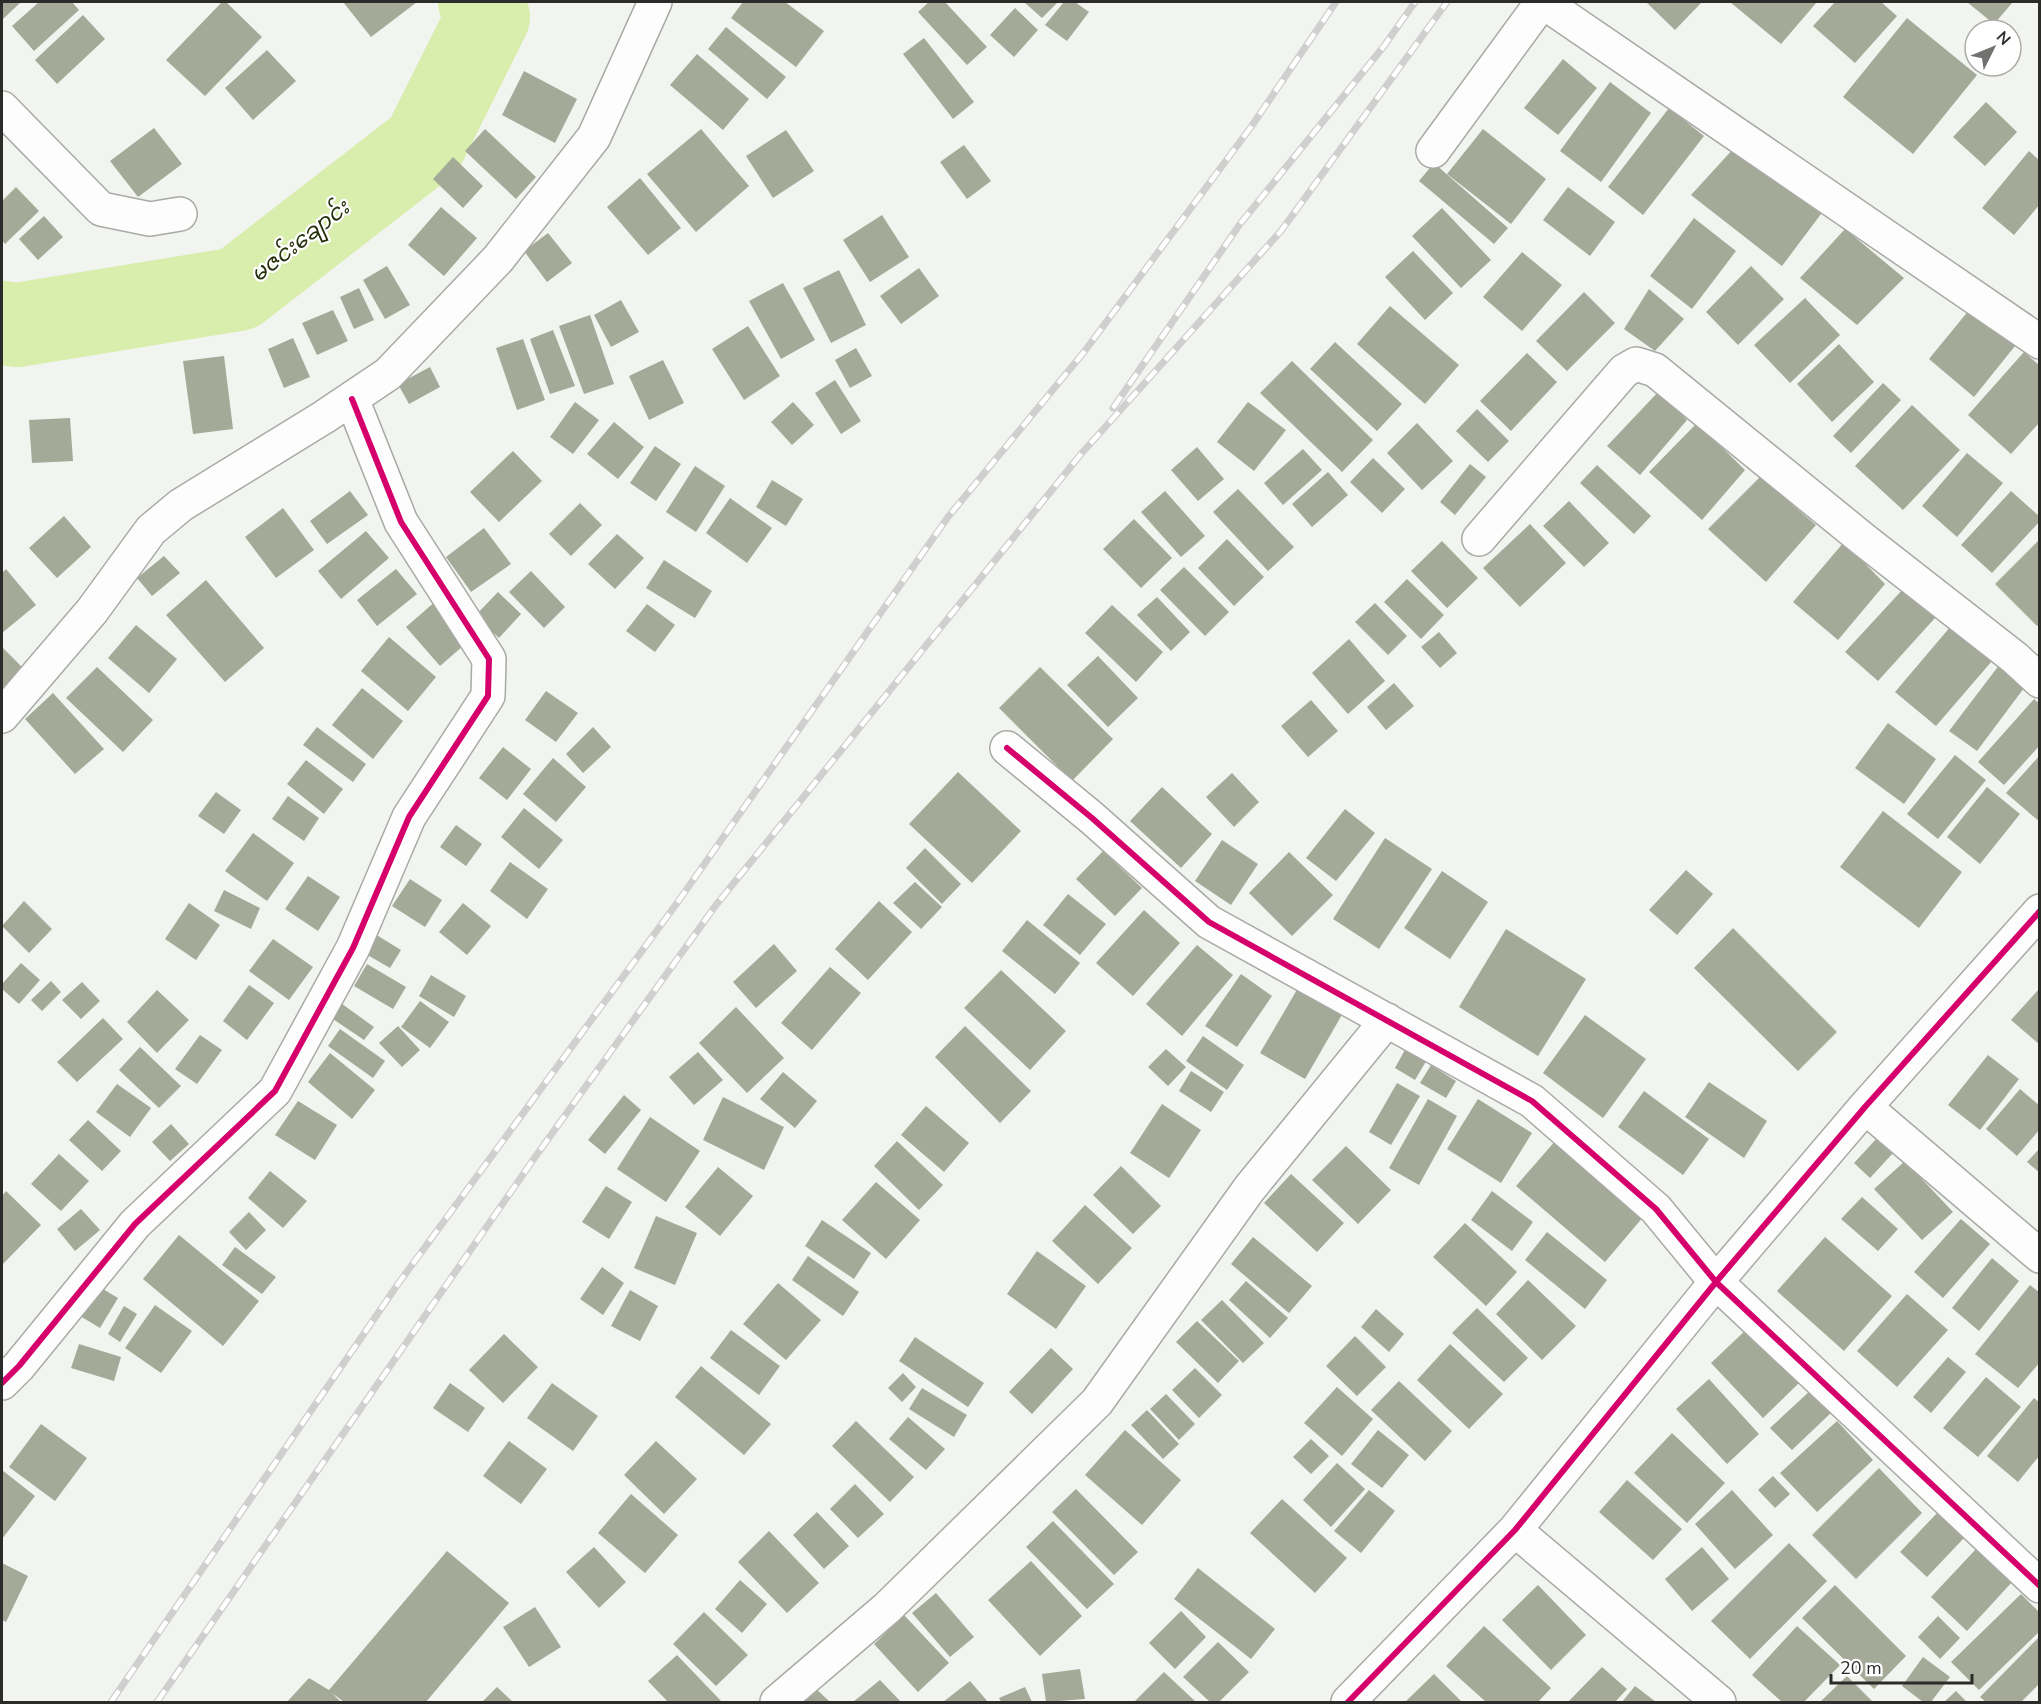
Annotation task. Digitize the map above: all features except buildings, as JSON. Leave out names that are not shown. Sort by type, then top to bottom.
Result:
[{"type":"street","points":[[2,716],[92,611],[151,530],[181,505],[352,399],[388,374],[498,260],[594,137],[655,2]]},
{"type":"street","points":[[1433,151],[1543,2],[2040,342]]},
{"type":"street","points":[[2,108],[101,209],[150,219],[180,214]]},
{"type":"street","points":[[1479,539],[1624,371],[1636,364],[1655,370],[1864,540],[2015,658],[2040,681]]},
{"type":"street","points":[[2,1383],[19,1366],[135,1224],[275,1091],[353,948],[409,817],[488,696],[489,658],[400,522],[352,399]]},
{"type":"street","points":[[1007,748],[1209,922],[1532,1101],[1656,1209],[1716,1282],[2040,1586]]},
{"type":"street","points":[[1348,1702],[1515,1530],[1716,1282],[1865,1107],[2040,911]]},
{"type":"street","points":[[777,1702],[887,1608],[1097,1402],[1249,1189],[1387,1020]]},
{"type":"street","points":[[1865,1107],[2040,1256]]},
{"type":"street","points":[[1515,1530],[1719,1702]]},
{"type":"waterway","name":"မဇင်းချောင်း","points":[[2,323],[17,325],[238,289],[424,145],[488,17],[480,2]]},
{"type":"railway","points":[[111,1702],[398,1284],[677,903],[948,517],[1084,352],[1251,127],[1336,2]]},
{"type":"railway","points":[[1113,408],[1240,224],[1384,46],[1415,2]]},
{"type":"railway","points":[[157,1702],[533,1160],[716,905],[1081,454],[1281,231],[1447,2]]},
{"type":"cycle path","points":[[2,1383],[19,1366],[135,1224],[275,1091],[353,948],[409,817],[488,696],[489,659],[401,522],[352,399]]},
{"type":"cycle path","points":[[1007,748],[1092,818],[1209,922],[1532,1101],[1656,1209],[1716,1282],[2040,1586]]},
{"type":"cycle path","points":[[1348,1702],[1515,1530],[1716,1282],[1865,1107],[2040,911]]}]
